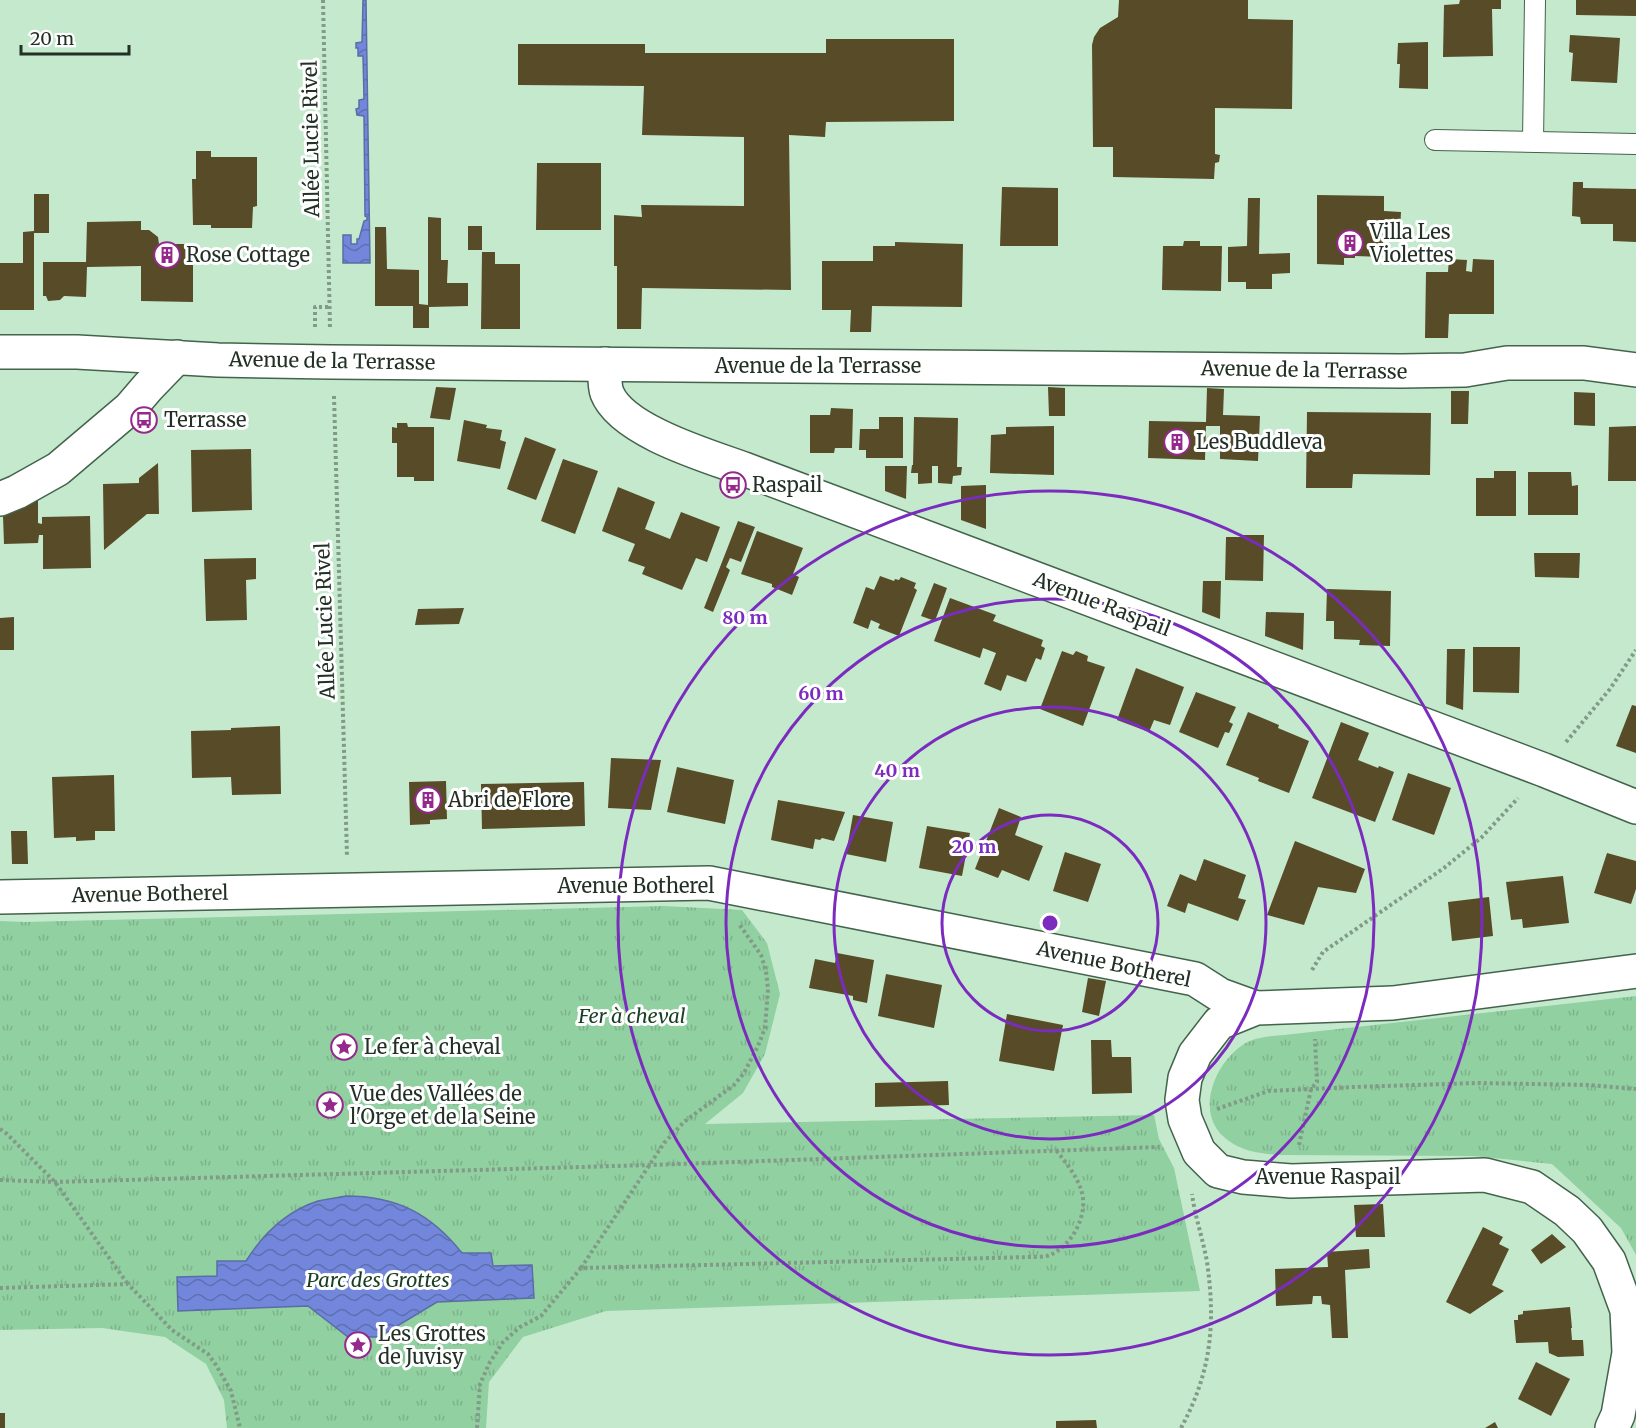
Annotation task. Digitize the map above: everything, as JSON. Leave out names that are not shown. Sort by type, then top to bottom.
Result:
[{"type":"street","name":"Avenue de la Terrasse","points":[[0,352],[77,352],[230,360],[1446,371],[1507,363],[1584,363],[1636,370]]},
{"type":"street","points":[[0,499],[58,470],[130,408],[177,357]]},
{"type":"street","name":"Avenue Raspail","points":[[605,364],[607,392],[618,409],[666,441],[1478,745],[1636,807]]},
{"type":"street","name":"Avenue Botherel","points":[[0,897],[709,882],[1195,980],[1220,995],[1256,1008]]},
{"type":"street","name":"Avenue Raspail","points":[[1612,1428],[1618,1415],[1629,1353],[1627,1310],[1609,1261],[1587,1230],[1567,1211],[1532,1187],[1485,1174],[1291,1181],[1243,1177],[1218,1170],[1198,1152],[1185,1119],[1182,1100],[1185,1078],[1195,1054],[1219,1023],[1256,1008],[1393,1003],[1636,971]]},
{"type":"lane","points":[[1533,141],[1535,0]]},
{"type":"lane","points":[[1435,140],[1636,144]]},
{"type":"path","name":"Allée Lucie Rivel","points":[[323,0],[330,314]]},
{"type":"path","points":[[315,334],[315,307],[330,307]]},
{"type":"path","name":"Allée Lucie Rivel","points":[[334,396],[346,846]]},
{"type":"path","points":[[1566,742],[1611,689],[1636,650]]},
{"type":"path","points":[[1323,952],[1444,868],[1482,837],[1518,798]]},
{"type":"path","points":[[477,1428],[480,1384],[503,1342],[520,1327],[541,1316],[581,1268],[664,1143],[684,1122],[735,1085],[758,1046],[765,1028],[768,990],[766,971],[761,955],[736,920]]},
{"type":"path","points":[[1297,1155],[1311,1089],[1317,1082],[1315,1035]]},
{"type":"path","points":[[0,1180],[55,1182],[651,1165],[1152,1147],[1198,1152],[1204,1117],[1211,1111],[1268,1091],[1477,1083],[1589,1085],[1636,1089]]},
{"type":"path","points":[[0,1129],[55,1182],[128,1284],[172,1330],[208,1354],[231,1391],[240,1428]]},
{"type":"path","points":[[581,1268],[1049,1256],[1066,1244],[1082,1216],[1083,1194],[1075,1175],[1056,1150]]},
{"type":"path","points":[[1181,1428],[1192,1409],[1202,1381],[1212,1322],[1206,1262],[1193,1198]]},
{"type":"path","points":[[0,1288],[128,1284]]},
{"type":"green space","name":"Parc des Grottes","points":[[664,906],[742,910],[767,943],[780,994],[765,1054],[743,1093],[705,1124],[1154,1115],[1159,1139],[1174,1168],[1200,1291],[606,1311],[523,1337],[489,1382],[486,1428],[227,1428],[224,1400],[206,1364],[165,1337],[102,1328],[0,1330],[0,921]]},
{"type":"green space","points":[[1636,996],[1636,1255],[1621,1228],[1552,1164],[1473,1156],[1261,1153],[1241,1148],[1229,1141],[1218,1131],[1212,1119],[1211,1091],[1216,1077],[1233,1053],[1244,1044],[1258,1038]]},
{"type":"water","points":[[363,0],[366,0],[370,263],[343,263],[343,235],[351,235],[351,244],[357,244],[364,221],[367,220],[365,216],[364,116],[357,115],[356,109],[359,108],[359,100],[364,99],[363,56],[358,56],[358,48],[356,48],[356,43],[362,42]]},
{"type":"water","points":[[346,1196],[381,1199],[412,1210],[438,1228],[462,1253],[491,1253],[493,1266],[532,1265],[534,1298],[437,1302],[379,1337],[348,1337],[308,1306],[178,1311],[177,1277],[217,1276],[217,1261],[246,1261],[268,1233],[286,1217],[318,1201]]},
{"type":"building","points":[[1119,0],[1248,0],[1248,19],[1293,20],[1292,109],[1215,108],[1215,154],[1220,155],[1219,162],[1215,163],[1214,179],[1113,177],[1113,147],[1093,147],[1092,45],[1100,28],[1118,17]]},
{"type":"building","points":[[1460,0],[1501,0],[1501,9],[1492,9],[1493,56],[1443,57],[1444,5],[1459,4]]},
{"type":"building","points":[[1576,0],[1636,0],[1636,16],[1576,15]]},
{"type":"building","points":[[1570,35],[1620,38],[1617,83],[1571,81],[1573,53],[1569,52]]},
{"type":"building","points":[[826,39],[954,39],[954,121],[826,122],[825,137],[789,135],[791,290],[642,288],[641,329],[617,329],[614,215],[642,217],[641,205],[744,206],[744,137],[642,135],[644,86],[518,85],[518,44],[645,44],[645,53],[826,53]]},
{"type":"building","points":[[1428,42],[1428,89],[1399,88],[1398,43]]},
{"type":"building","points":[[196,151],[211,151],[211,157],[257,157],[257,206],[253,207],[252,228],[211,228],[211,225],[193,225],[192,179],[196,179]]},
{"type":"building","points":[[537,163],[601,163],[601,230],[536,230]]},
{"type":"building","points":[[1573,182],[1583,182],[1583,188],[1636,189],[1636,242],[1613,241],[1613,224],[1581,224],[1580,217],[1572,216]]},
{"type":"building","points":[[1002,187],[1058,188],[1058,246],[1000,246]]},
{"type":"building","points":[[34,194],[49,194],[49,233],[34,233]]},
{"type":"building","name":"Villa Les Violettes","points":[[1317,195],[1384,196],[1384,211],[1401,212],[1400,230],[1383,229],[1383,257],[1355,256],[1355,258],[1344,258],[1344,265],[1317,264]]},
{"type":"building","points":[[1248,198],[1260,198],[1259,254],[1290,253],[1290,273],[1272,274],[1272,289],[1246,289],[1246,282],[1228,282],[1228,247],[1247,246]]},
{"type":"building","points":[[428,217],[441,218],[441,260],[448,260],[447,283],[468,283],[468,306],[429,307],[429,328],[413,328],[413,306],[375,306],[375,227],[386,227],[387,269],[419,270],[419,304],[428,305]]},
{"type":"building","points":[[141,221],[141,230],[149,230],[158,237],[159,244],[193,244],[193,302],[141,301],[141,266],[87,267],[86,297],[64,296],[60,300],[48,301],[46,296],[43,296],[43,262],[86,262],[87,222]]},
{"type":"building","points":[[468,226],[482,226],[482,250],[468,250]]},
{"type":"building","points":[[34,231],[34,310],[0,310],[0,263],[23,263],[23,232]]},
{"type":"building","points":[[1184,241],[1200,241],[1200,246],[1222,246],[1221,291],[1162,290],[1163,246],[1183,246]]},
{"type":"building","points":[[895,242],[963,244],[962,307],[872,306],[871,332],[850,332],[851,310],[822,310],[822,261],[873,261],[873,246],[895,246]]},
{"type":"building","points":[[482,252],[495,252],[495,264],[520,264],[520,329],[481,329]]},
{"type":"building","points":[[1449,259],[1467,260],[1466,271],[1472,272],[1473,259],[1494,260],[1494,314],[1449,314],[1448,338],[1425,338],[1426,272],[1448,272]]},
{"type":"building","points":[[436,387],[456,388],[450,420],[430,418]]},
{"type":"building","points":[[1048,387],[1065,388],[1065,416],[1049,416]]},
{"type":"building","points":[[1207,388],[1224,389],[1223,415],[1260,416],[1258,461],[1220,459],[1220,426],[1206,426],[1205,460],[1148,458],[1149,421],[1206,422]]},
{"type":"building","points":[[1451,391],[1469,391],[1468,424],[1451,424]]},
{"type":"building","points":[[1574,392],[1595,393],[1595,426],[1574,425]]},
{"type":"building","points":[[831,408],[853,409],[852,448],[835,448],[834,453],[810,453],[810,415],[830,415]]},
{"type":"building","points":[[1307,412],[1431,413],[1430,475],[1353,474],[1352,488],[1306,488]]},
{"type":"building","points":[[879,417],[903,417],[903,458],[866,458],[866,450],[859,450],[860,429],[879,429]]},
{"type":"building","points":[[914,417],[958,418],[957,467],[962,467],[961,475],[953,476],[952,484],[938,483],[938,466],[932,466],[932,483],[918,484],[918,473],[911,473]]},
{"type":"building","points":[[464,420],[487,425],[486,428],[502,430],[500,440],[506,442],[500,469],[457,461]]},
{"type":"building","points":[[397,423],[407,423],[408,427],[434,427],[434,481],[414,481],[414,477],[397,477],[397,443],[392,443],[392,427],[397,428]]},
{"type":"building","points":[[1054,426],[1054,475],[990,473],[991,435],[1006,434],[1006,427]]},
{"type":"building","points":[[1636,426],[1636,481],[1608,481],[1609,427]]},
{"type":"building","points":[[525,437],[556,449],[536,500],[507,489]]},
{"type":"building","points":[[251,449],[252,510],[192,512],[191,450]]},
{"type":"building","points":[[563,459],[598,471],[575,534],[541,521]]},
{"type":"building","points":[[158,463],[159,514],[147,514],[104,550],[103,484],[139,483],[139,478]]},
{"type":"building","points":[[885,466],[907,466],[906,499],[885,491]]},
{"type":"building","points":[[1494,471],[1516,471],[1516,516],[1476,516],[1476,478],[1494,478]]},
{"type":"building","points":[[1528,472],[1571,472],[1572,486],[1578,485],[1578,515],[1528,515]]},
{"type":"building","points":[[986,485],[986,529],[961,520],[961,486]]},
{"type":"building","points":[[618,487],[655,502],[645,529],[670,539],[681,512],[720,527],[707,562],[696,558],[682,590],[642,574],[645,567],[628,561],[635,544],[602,531]]},
{"type":"building","points":[[38,500],[38,523],[42,524],[42,517],[90,516],[91,568],[43,569],[43,535],[39,535],[38,543],[4,544],[3,516]]},
{"type":"building","points":[[738,521],[755,527],[741,562],[730,558],[726,567],[730,570],[713,612],[704,608]]},
{"type":"building","points":[[757,531],[803,548],[793,574],[799,577],[792,595],[772,587],[772,584],[741,574]]},
{"type":"building","points":[[1243,535],[1264,535],[1263,581],[1225,580],[1226,537],[1242,537]]},
{"type":"building","points":[[1534,553],[1580,553],[1579,578],[1535,577]]},
{"type":"building","points":[[256,558],[256,579],[246,580],[247,620],[206,621],[204,559]]},
{"type":"building","points":[[880,576],[894,581],[901,577],[916,583],[914,588],[917,590],[899,636],[878,628],[880,624],[871,620],[868,629],[853,623],[866,587],[874,590]]},
{"type":"building","points":[[1203,581],[1221,581],[1220,619],[1202,612]]},
{"type":"building","points":[[934,583],[947,588],[935,621],[921,616]]},
{"type":"building","points":[[1327,589],[1391,591],[1390,646],[1359,645],[1360,640],[1334,639],[1334,621],[1326,621]]},
{"type":"building","points":[[950,598],[996,615],[993,621],[1043,640],[1041,646],[1045,648],[1041,660],[1036,658],[1026,682],[1007,675],[1001,691],[984,684],[996,653],[983,648],[980,658],[934,641]]},
{"type":"building","points":[[464,608],[459,624],[415,625],[418,609]]},
{"type":"building","points":[[1266,612],[1304,613],[1303,650],[1265,636]]},
{"type":"building","points":[[14,617],[14,650],[0,650],[0,618]]},
{"type":"building","points":[[1473,647],[1520,647],[1519,693],[1473,692]]},
{"type":"building","points":[[1447,649],[1465,649],[1463,710],[1446,704]]},
{"type":"building","points":[[1062,651],[1073,655],[1076,651],[1088,656],[1087,661],[1105,667],[1083,726],[1040,709]]},
{"type":"building","points":[[1136,668],[1184,687],[1170,725],[1154,720],[1149,732],[1117,720]]},
{"type":"building","points":[[1196,692],[1236,707],[1229,722],[1233,724],[1229,733],[1225,732],[1218,748],[1179,732]]},
{"type":"building","points":[[1632,705],[1636,706],[1636,753],[1616,746]]},
{"type":"building","points":[[1248,712],[1309,741],[1289,793],[1226,765]]},
{"type":"building","points":[[1341,722],[1369,733],[1358,760],[1394,772],[1375,822],[1312,798]]},
{"type":"building","points":[[280,726],[281,794],[232,795],[231,777],[192,778],[191,731]]},
{"type":"building","points":[[611,758],[661,760],[651,810],[608,808]]},
{"type":"building","points":[[677,767],[734,780],[725,824],[667,812]]},
{"type":"building","points":[[1408,773],[1451,788],[1434,835],[1392,820]]},
{"type":"building","points":[[114,775],[115,831],[95,831],[95,840],[76,841],[76,837],[54,838],[52,777]]},
{"type":"building","name":"Abri de Flore","points":[[446,781],[447,819],[430,820],[430,824],[410,825],[409,782]]},
{"type":"building","points":[[584,782],[585,826],[482,829],[481,784]]},
{"type":"building","points":[[778,800],[845,812],[834,841],[815,839],[813,849],[771,840]]},
{"type":"building","points":[[999,808],[1021,817],[1015,835],[1043,846],[1029,881],[1002,870],[998,878],[975,869]]},
{"type":"building","points":[[853,815],[893,822],[886,862],[846,854]]},
{"type":"building","points":[[927,826],[970,833],[962,876],[919,868]]},
{"type":"building","points":[[11,831],[27,831],[28,864],[12,864]]},
{"type":"building","points":[[1295,841],[1365,869],[1356,893],[1318,887],[1304,925],[1267,915]]},
{"type":"building","points":[[1065,852],[1101,864],[1088,902],[1053,891]]},
{"type":"building","points":[[1607,853],[1636,861],[1636,889],[1631,904],[1594,893]]},
{"type":"building","points":[[1204,859],[1246,875],[1238,898],[1246,900],[1238,921],[1188,903],[1185,913],[1167,906],[1180,874],[1196,881]]},
{"type":"building","points":[[1563,876],[1569,923],[1523,928],[1522,919],[1511,920],[1506,882]]},
{"type":"building","points":[[1489,897],[1493,936],[1452,941],[1448,902]]},
{"type":"building","points":[[837,953],[874,960],[867,1003],[853,1000],[853,996],[809,988],[815,959],[835,963]]},
{"type":"building","points":[[886,974],[942,985],[934,1028],[878,1016]]},
{"type":"building","points":[[1088,978],[1106,981],[1099,1016],[1082,1012]]},
{"type":"building","points":[[1007,1014],[1063,1025],[1054,1071],[999,1061]]},
{"type":"building","points":[[1091,1040],[1111,1040],[1112,1057],[1131,1057],[1132,1093],[1092,1094]]},
{"type":"building","points":[[948,1081],[949,1105],[875,1107],[875,1083]]},
{"type":"building","points":[[1383,1204],[1385,1237],[1356,1237],[1354,1205]]},
{"type":"building","points":[[1483,1227],[1503,1237],[1499,1244],[1509,1249],[1492,1285],[1504,1291],[1470,1314],[1446,1302]]},
{"type":"building","points":[[1552,1234],[1566,1247],[1541,1264],[1531,1250]]},
{"type":"building","points":[[1369,1249],[1370,1268],[1345,1270],[1348,1338],[1332,1338],[1330,1305],[1322,1304],[1321,1296],[1313,1296],[1312,1304],[1276,1306],[1275,1269],[1328,1267],[1327,1252]]},
{"type":"building","points":[[1570,1307],[1572,1340],[1583,1340],[1584,1356],[1558,1357],[1549,1353],[1548,1342],[1516,1343],[1514,1320],[1518,1320],[1518,1315],[1523,1314],[1523,1311]]},
{"type":"building","points":[[1536,1362],[1570,1379],[1551,1416],[1518,1399]]},
{"type":"building","points":[[0,1413],[5,1413],[5,1428],[0,1428]]},
{"type":"building","points":[[1096,1420],[1097,1428],[1056,1428],[1056,1421]]},
{"type":"building","points":[[1495,1422],[1498,1428],[1485,1428]]},
{"type":"place","name":"Villa Les Violettes","points":[[1350,243]]},
{"type":"place","name":"Rose Cottage","points":[[167,255]]},
{"type":"place","name":"Terrasse","points":[[144,420]]},
{"type":"place","name":"Les Buddleva","points":[[1177,442]]},
{"type":"place","name":"Raspail","points":[[733,485]]},
{"type":"place","name":"Abri de Flore","points":[[428,800]]},
{"type":"place","name":"Le fer à cheval","points":[[344,1047]]},
{"type":"place","name":"Vue des Vallées de l'Orge et de la Seine","points":[[330,1105]]},
{"type":"place","name":"Les Grottes de Juvisy","points":[[358,1345]]},
{"type":"park label","name":"Fer à cheval","points":[[632,1016]]}]
